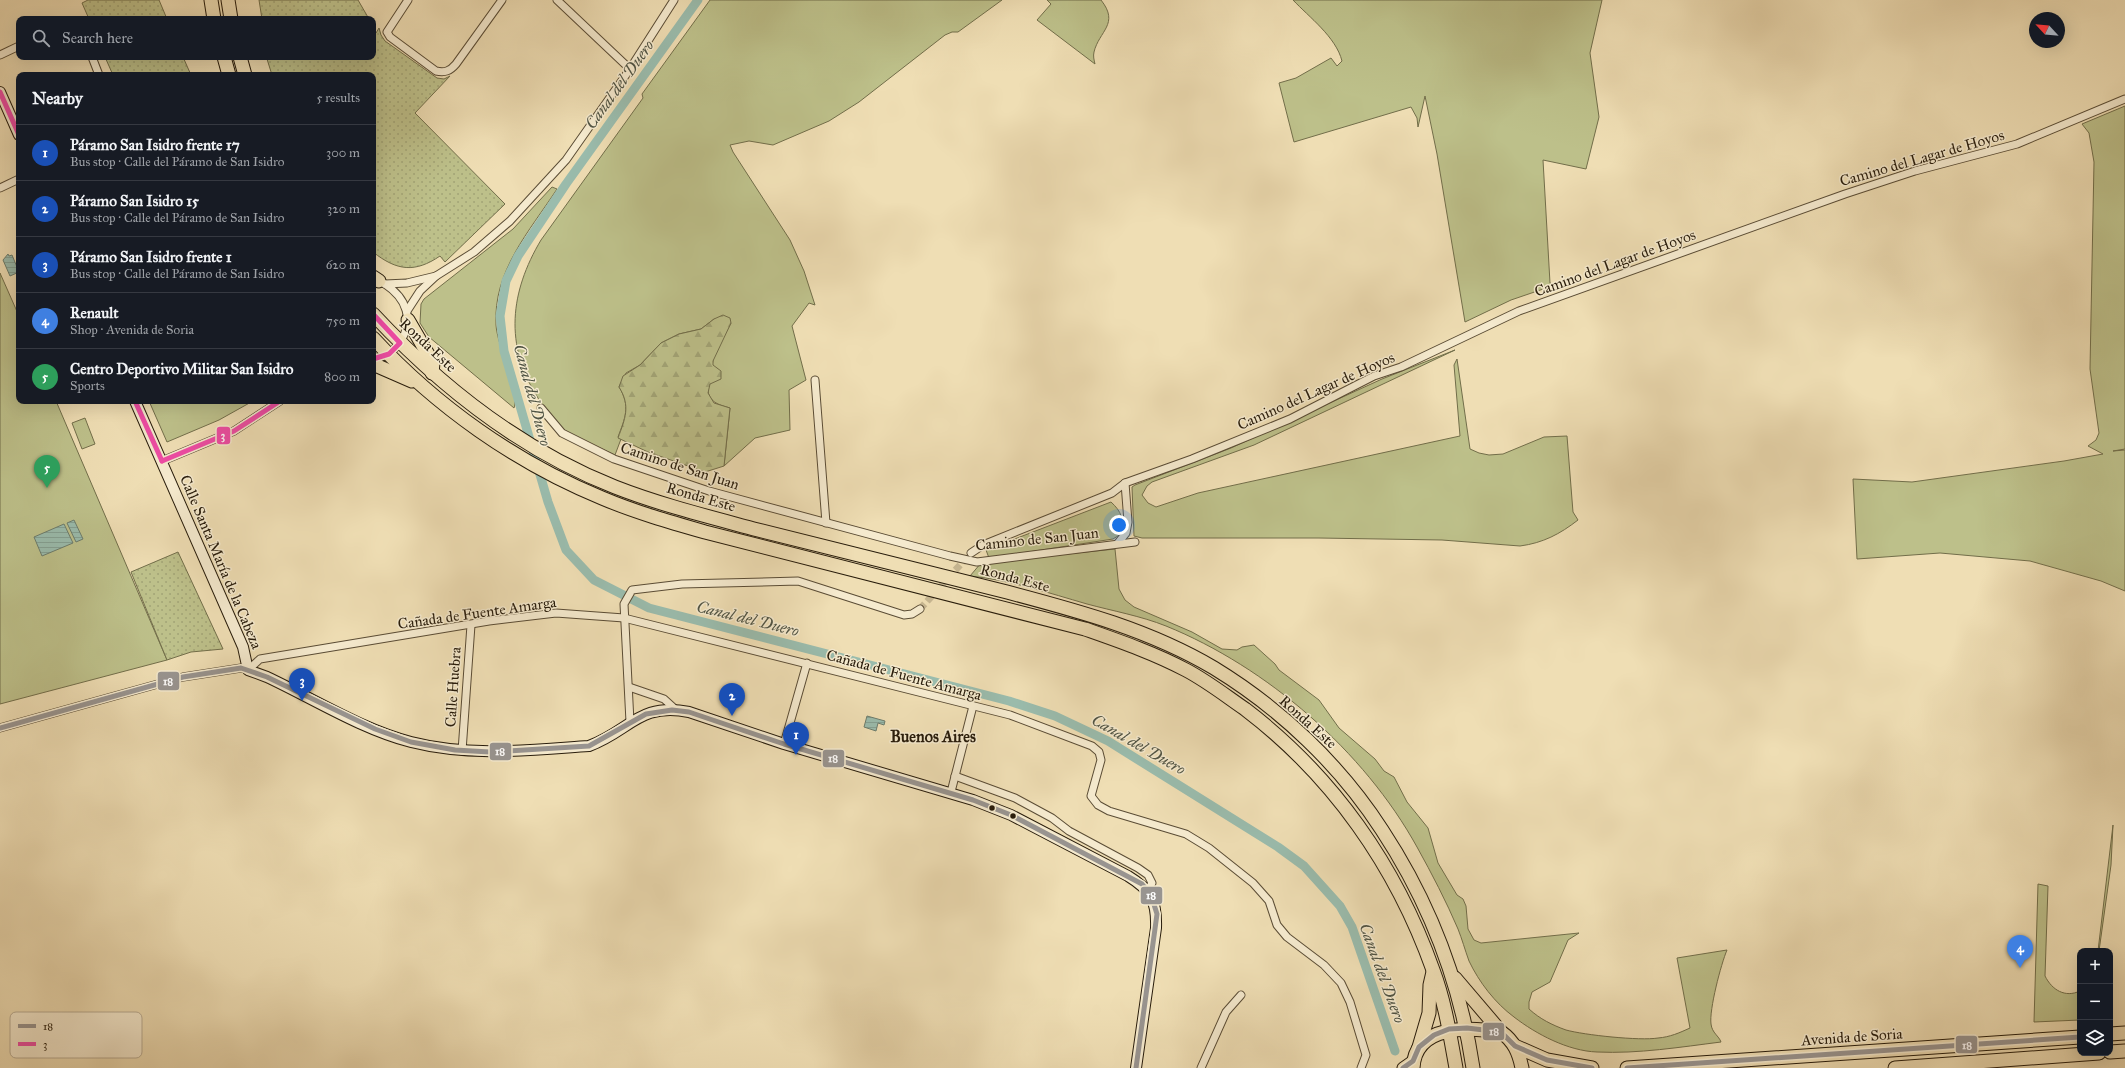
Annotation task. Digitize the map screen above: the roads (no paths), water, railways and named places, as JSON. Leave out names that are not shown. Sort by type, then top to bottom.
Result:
[{"type":"highway","points":[[211,0],[214,16]]},
{"type":"highway","points":[[228,0],[231,16]]},
{"type":"highway","points":[[225,60],[228,72]]},
{"type":"highway","points":[[241,60],[244,72]]},
{"type":"highway","points":[[407,316],[433,363],[432,373]]},
{"type":"highway","name":"Ronda Este","points":[[376,317],[400,343],[432,373],[516,436],[559,461],[615,487],[670,506],[1107,620],[1153,638],[1214,668],[1260,701],[1300,733],[1342,776],[1373,816],[1406,866],[1434,927],[1452,974],[1467,1028],[1473,1068]]},
{"type":"highway","name":"Ronda Este","points":[[376,341],[420,385],[456,413],[512,451],[554,475],[602,498],[698,530],[1085,629],[1140,649],[1187,671],[1228,697],[1298,752],[1342,802],[1380,855],[1415,926],[1433,970],[1449,1029],[1456,1068]]},
{"type":"highway","points":[[376,365],[420,385]]},
{"type":"highway","points":[[1410,1066],[1419,1047],[1429,1013],[1430,984],[1433,970]]},
{"type":"highway","points":[[1452,974],[1501,1032],[1508,1037],[1515,1046],[1522,1068]]},
{"type":"highway","points":[[1419,1047],[1434,1036],[1449,1029],[1467,1028],[1501,1032]]},
{"type":"highway","points":[[2113,1034],[2125,1033]]},
{"type":"highway","name":"Avenida de Soria","points":[[1627,1068],[2077,1037]]},
{"type":"highway","points":[[1515,1046],[1548,1060],[1592,1068]]},
{"type":"highway","points":[[2113,1052],[2125,1051]]},
{"type":"highway","points":[[1895,1068],[2077,1055]]},
{"type":"street","points":[[408,0],[387,32],[390,37],[436,71],[443,73],[450,70],[456,64],[502,0]]},
{"type":"street","points":[[557,0],[630,69]]},
{"type":"street","points":[[376,358],[389,354],[400,343],[406,332],[407,316],[420,291],[436,276],[474,252],[524,206],[566,160],[630,69],[674,0]]},
{"type":"street","points":[[0,55],[16,47]]},
{"type":"street","points":[[93,60],[98,72]]},
{"type":"street","points":[[0,92],[16,128]]},
{"type":"street","name":"Camino del Lagar de Hoyos","points":[[971,553],[983,545],[1112,493],[1125,483],[1192,459],[1290,419],[1374,376],[1401,367],[1519,312],[1852,192],[1915,171],[2017,144],[2125,99]]},
{"type":"street","points":[[0,188],[16,180]]},
{"type":"street","points":[[378,281],[407,283],[436,276]]},
{"type":"street","points":[[378,281],[395,291],[407,316]]},
{"type":"street","points":[[815,380],[826,522]]},
{"type":"street","name":"Calle Santa María de la Cabeza","points":[[136,404],[243,647],[248,670]]},
{"type":"street","points":[[162,461],[234,431],[275,404]]},
{"type":"street","name":"Camino de San Juan","points":[[541,408],[562,433],[614,459],[709,491],[977,562],[1135,542]]},
{"type":"street","points":[[1118,543],[1126,533],[1128,522],[1125,483]]},
{"type":"street","points":[[630,722],[624,604],[632,590],[682,584],[798,581],[904,615],[912,614],[920,608]]},
{"type":"street","name":"Cañada de Fuente Amarga","points":[[248,670],[260,659],[556,613],[624,618],[807,663],[1039,724],[1092,746],[1099,752],[1101,760],[1091,796],[1098,805],[1109,811],[1186,834],[1209,848],[1253,883],[1269,901],[1278,925],[1287,937],[1324,966],[1341,983],[1350,1002],[1366,1055],[1362,1068]]},
{"type":"street","name":"Calle Huebra","points":[[462,751],[471,625]]},
{"type":"street","points":[[784,744],[807,663]]},
{"type":"street","points":[[0,728],[182,677],[241,668],[267,677],[392,736],[423,744],[462,751],[490,752],[589,746],[605,741],[630,722],[656,710],[675,709],[689,712],[784,744],[951,792],[1011,815],[1142,884],[1151,895],[1157,914],[1136,1068]]},
{"type":"street","points":[[629,687],[664,699],[675,709]]},
{"type":"street","points":[[951,792],[973,706]]},
{"type":"street","points":[[955,776],[1015,798],[1052,818],[1069,831],[1138,868],[1148,875],[1152,883],[1147,891]]},
{"type":"street","points":[[1201,1068],[1226,1012],[1241,995]]},
{"type":"waterway","name":"Canal del Duero","points":[[698,0],[566,184],[518,256],[506,281],[500,316],[504,351],[548,502],[566,550],[594,580],[649,608],[1009,701],[1055,716],[1108,741],[1278,847],[1304,866],[1340,906],[1352,927],[1395,1051]]},
{"type":"tunnel","points":[[920,609],[971,553]]},
{"type":"place","name":"Centro Deportivo Militar San Isidro","points":[[47,488]]},
{"type":"place","name":"Páramo San Isidro frente 1","points":[[302,701]]},
{"type":"place","name":"Páramo San Isidro 15","points":[[732,716]]},
{"type":"place","name":"Páramo San Isidro frente 17","points":[[796,755]]},
{"type":"place","name":"Renault","points":[[2020,968]]},
{"type":"district","name":"Buenos Aires","points":[[933,736]]}]
